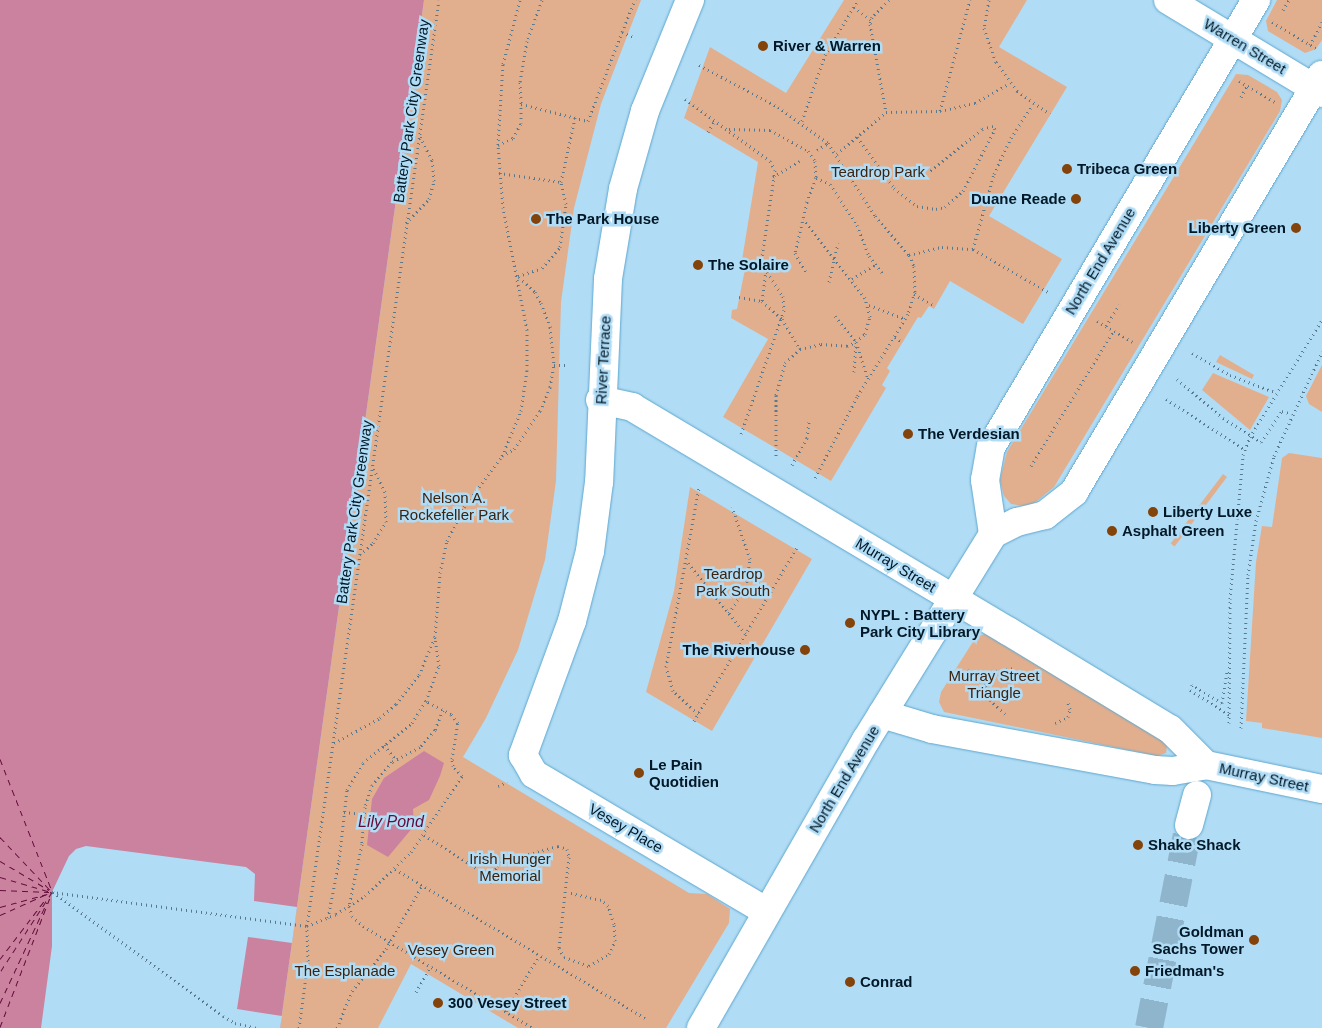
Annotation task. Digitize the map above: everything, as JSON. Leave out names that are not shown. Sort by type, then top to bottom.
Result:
[{"type":"street","name":"River Terrace","points":[[533,723],[572,621],[590,551],[599,482],[600,400],[608,279],[623,189],[645,110],[690,0]]},
{"type":"street","name":"Warren Street","points":[[1168,0],[1232,38],[1320,85]]},
{"type":"street","name":"North End Avenue","points":[[701,1028],[766,911],[882,714],[993,534],[985,480],[991,447],[1232,38],[1261,9]]},
{"type":"street","points":[[993,534],[1017,522],[1046,515],[1074,492],[1320,85]]},
{"type":"street","name":"Murray Street","points":[[600,400],[632,408],[1170,729],[1206,765]]},
{"type":"street","name":"Murray Street","points":[[882,714],[932,729],[1155,770],[1172,771],[1206,765],[1322,788]]},
{"type":"street","name":"Vesey Place","points":[[533,723],[523,755],[534,774],[766,911]]},
{"type":"street","points":[[1189,825],[1196,795]]},
{"type":"path","name":"Battery Park City Greenway","points":[[299,1028],[308,960],[307,926],[438,0]]},
{"type":"path","points":[[328,918],[339,861],[348,790],[356,772],[384,745],[412,723],[426,701],[439,666],[435,637],[440,573],[447,541],[464,507],[502,456],[513,434],[526,390],[527,330],[498,173],[502,64],[520,0]]},
{"type":"path","points":[[498,145],[513,138],[521,123],[520,82],[527,41],[542,0]]},
{"type":"path","points":[[522,104],[588,121],[635,0]]},
{"type":"path","points":[[802,121],[825,55],[858,0]]},
{"type":"path","points":[[871,20],[889,0]]},
{"type":"path","points":[[940,111],[970,0]]},
{"type":"path","points":[[989,0],[985,14],[986,39],[1010,84],[1034,104],[1050,114]]},
{"type":"path","points":[[854,7],[871,20],[886,112]]},
{"type":"path","points":[[1261,9],[1317,48]]},
{"type":"path","points":[[1310,44],[1322,22]]},
{"type":"path","points":[[622,32],[633,37]]},
{"type":"path","points":[[699,65],[802,121],[828,143],[876,216],[909,255],[914,266],[914,294],[905,319],[868,379],[815,478]]},
{"type":"path","points":[[1232,77],[1282,106]]},
{"type":"path","points":[[837,154],[886,112],[940,111],[975,103],[1010,84]]},
{"type":"path","points":[[1241,97],[1247,86]]},
{"type":"path","points":[[686,99],[770,161],[775,170],[762,247],[766,270],[762,301]]},
{"type":"path","points":[[973,249],[994,174],[1011,138],[1034,104]]},
{"type":"path","points":[[518,276],[542,268],[560,247],[566,204],[561,182],[575,118]]},
{"type":"path","points":[[708,132],[715,119]]},
{"type":"path","points":[[858,137],[894,188],[917,206],[936,209],[945,207],[963,191],[995,129],[993,126],[982,129],[929,172]]},
{"type":"path","points":[[729,129],[770,130],[812,155],[816,178],[795,253],[806,272]]},
{"type":"path","points":[[406,223],[429,199],[434,180],[432,160],[418,134]]},
{"type":"path","points":[[817,150],[828,143]]},
{"type":"path","points":[[773,178],[800,161]]},
{"type":"path","points":[[498,173],[561,182]]},
{"type":"path","points":[[816,178],[830,184],[857,225],[869,256],[884,274]]},
{"type":"path","points":[[803,219],[834,260],[852,279],[869,305],[905,319]]},
{"type":"path","points":[[829,282],[838,244]]},
{"type":"path","points":[[909,255],[942,247],[973,249],[1048,292]]},
{"type":"path","points":[[852,279],[876,264]]},
{"type":"path","points":[[741,434],[782,319],[783,296],[766,270]]},
{"type":"path","points":[[502,456],[514,449],[540,411],[550,387],[554,365],[550,327],[541,303],[536,292],[518,276]]},
{"type":"path","points":[[914,294],[935,306]]},
{"type":"path","points":[[739,297],[762,301],[782,319],[800,349]]},
{"type":"path","points":[[854,372],[856,342],[868,325],[869,305]]},
{"type":"path","points":[[1106,326],[1119,305]]},
{"type":"path","points":[[835,316],[856,342],[868,379]]},
{"type":"path","points":[[1094,319],[1140,346]]},
{"type":"path","points":[[1230,715],[1190,690],[1192,685],[1222,704],[1228,672],[1233,557],[1244,448],[1322,320]]},
{"type":"path","points":[[1031,466],[1114,330]]},
{"type":"path","points":[[895,338],[902,342]]},
{"type":"path","points":[[776,456],[778,382],[785,363],[800,349],[821,344],[846,346],[856,342]]},
{"type":"path","points":[[1241,728],[1253,540],[1274,456],[1322,352]]},
{"type":"path","points":[[1192,353],[1230,375],[1277,393]]},
{"type":"path","points":[[554,365],[566,365]]},
{"type":"path","points":[[1177,379],[1250,437],[1261,442],[1282,411],[1292,414]]},
{"type":"path","points":[[1166,399],[1244,448]]},
{"type":"path","points":[[792,465],[807,438],[809,421]]},
{"type":"path","points":[[359,556],[381,532],[387,513],[385,492],[372,466]]},
{"type":"path","points":[[698,714],[673,691],[666,667],[687,562],[699,488]]},
{"type":"path","points":[[729,613],[741,598],[750,568],[749,550],[732,507]]},
{"type":"path","points":[[694,720],[798,546]]},
{"type":"path","points":[[687,562],[746,634]]},
{"type":"path","points":[[334,743],[359,731],[396,704],[419,675],[435,637]]},
{"type":"path","points":[[1010,717],[991,701],[986,691],[986,681],[996,671],[1019,668]]},
{"type":"path","points":[[967,670],[986,681]]},
{"type":"path","points":[[1228,672],[1231,686],[1229,723]]},
{"type":"path","points":[[1054,723],[1066,720],[1070,714],[1063,694]]},
{"type":"path","points":[[257,1028],[235,1023],[223,1016],[52,892],[307,926],[328,918],[350,906],[395,869],[424,836],[462,776],[452,758],[458,723],[443,710],[426,701]]},
{"type":"path","points":[[443,710],[435,730],[420,747],[396,760],[372,785],[364,814],[362,844],[350,906],[358,922],[533,1028]]},
{"type":"path","points":[[384,745],[396,760]]},
{"type":"path","points":[[498,786],[510,780]]},
{"type":"path","points":[[344,812],[364,814]]},
{"type":"path","points":[[424,836],[480,871]]},
{"type":"path","points":[[490,883],[497,866],[504,861],[558,846],[567,849],[569,857],[559,948],[564,957],[589,966],[609,954],[615,941],[614,924],[608,906],[601,900],[570,893]]},
{"type":"path","points":[[395,869],[645,1018]]},
{"type":"path","points":[[337,1028],[352,991],[390,942],[422,886]]},
{"type":"path","points":[[506,1011],[540,956]]},
{"type":"path","points":[[416,992],[431,966]]},
{"type":"green space","name":"Nelson A. Rockefeller Park","points":[[424,0],[641,0],[601,104],[574,208],[561,302],[556,481],[545,560],[518,650],[486,718],[463,757],[689,893],[707,894],[730,909],[729,923],[666,1028],[518,1028],[411,964],[378,1028],[280,1028]]},
{"type":"green space","name":"Teardrop Park","points":[[844,0],[1027,0],[999,47],[1067,87],[989,216],[1062,259],[1023,324],[950,281],[934,309],[929,306],[921,318],[918,317],[887,368],[890,371],[882,385],[886,388],[831,481],[723,417],[768,339],[731,318],[732,310],[737,309],[745,269],[746,261],[742,260],[758,162],[684,118],[710,47],[786,93]]},
{"type":"green space","points":[[1277,0],[1322,0],[1322,40],[1316,49],[1305,53],[1268,31],[1266,21]]},
{"type":"green space","points":[[1236,74],[1248,75],[1277,92],[1282,100],[1280,111],[1054,487],[1033,504],[1026,506],[1011,504],[1004,496],[1000,480],[1007,452]]},
{"type":"green space","points":[[1220,355],[1254,375],[1252,379],[1216,362]]},
{"type":"green space","points":[[1322,365],[1322,412],[1309,404],[1306,396]]},
{"type":"green space","points":[[1213,373],[1269,397],[1250,430],[1202,390]]},
{"type":"green space","points":[[1289,453],[1322,458],[1322,738],[1262,728],[1262,723],[1246,721],[1256,562],[1262,526],[1272,527],[1282,458]]},
{"type":"green space","points":[[1223,474],[1227,477],[1175,546],[1171,543]]},
{"type":"green space","name":"Teardrop Park South","points":[[690,487],[812,559],[712,731],[646,692],[674,591]]},
{"type":"green space","name":"Murray Street Triangle","points":[[985,634],[1161,739],[1167,746],[1166,753],[1157,756],[944,712],[939,702],[941,692],[976,637]]},
{"type":"water","points":[[0,0],[424,0],[280,1028],[0,1028]]},
{"type":"water","name":"Lily Pond","points":[[424,751],[444,763],[440,776],[429,800],[413,809],[414,826],[388,857],[367,845],[372,799],[384,778]]},
{"type":"pier","points":[[86,846],[246,867],[255,874],[254,901],[297,907],[292,943],[248,937],[237,1009],[282,1016],[280,1028],[41,1028],[52,946],[52,892],[69,856],[76,849]]},
{"type":"ferry route","points":[[0,759],[52,891]]},
{"type":"ferry route","points":[[0,837],[52,892],[0,972]]},
{"type":"ferry route","points":[[0,861],[49,890]]},
{"type":"ferry route","points":[[0,877],[51,892]]},
{"type":"ferry route","points":[[0,890],[49,892]]},
{"type":"ferry route","points":[[0,915],[51,892]]},
{"type":"ferry route","points":[[0,907],[47,894]]},
{"type":"ferry route","points":[[0,1027],[51,895]]},
{"type":"ferry route","points":[[0,959],[45,900]]},
{"type":"ferry route","points":[[0,1003],[47,902]]},
{"type":"tunnel","points":[[1149,1028],[1189,825]]},
{"type":"place","name":"River & Warren","points":[[763,46]]},
{"type":"place","name":"Tribeca Green","points":[[1067,169]]},
{"type":"place","name":"Duane Reade","points":[[1076,199]]},
{"type":"place","name":"The Park House","points":[[536,219]]},
{"type":"place","name":"Liberty Green","points":[[1296,228]]},
{"type":"place","name":"The Solaire","points":[[698,265]]},
{"type":"place","name":"The Verdesian","points":[[908,434]]},
{"type":"place","name":"Liberty Luxe","points":[[1153,512]]},
{"type":"place","name":"Asphalt Green","points":[[1112,531]]},
{"type":"place","name":"NYPL : Battery Park City Library","points":[[850,623]]},
{"type":"place","name":"The Riverhouse","points":[[805,650]]},
{"type":"place","name":"Le Pain Quotidien","points":[[639,773]]},
{"type":"place","name":"Shake Shack","points":[[1138,845]]},
{"type":"place","name":"Goldman Sachs Tower","points":[[1254,940]]},
{"type":"place","name":"Friedman's","points":[[1135,971]]},
{"type":"place","name":"Conrad","points":[[850,982]]},
{"type":"place","name":"300 Vesey Street","points":[[438,1003]]},
{"type":"park label","name":"Irish Hunger Memorial","points":[[510,866]]},
{"type":"park label","name":"Vesey Green","points":[[451,950]]},
{"type":"park label","name":"The Esplanade","points":[[345,971]]}]
